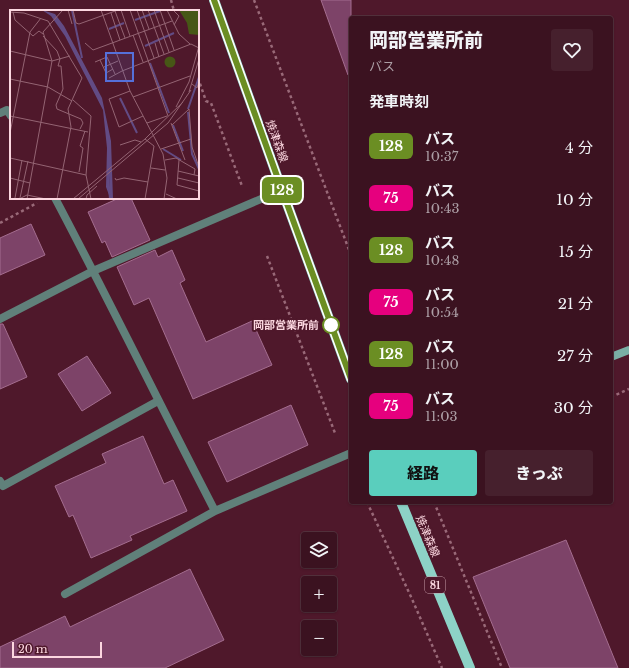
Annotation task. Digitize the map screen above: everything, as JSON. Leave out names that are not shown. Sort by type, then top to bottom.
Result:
[{"type":"main road","name":"焼津森線","points":[[214,0],[349,374]]},
{"type":"main road","points":[[613,355],[629,350]]},
{"type":"main road","name":"焼津森線","points":[[402,504],[470,668]]},
{"type":"street","points":[[0,113],[7,110],[10,114]]},
{"type":"street","points":[[0,319],[93,270],[282,190]]},
{"type":"street","points":[[56,199],[215,511]]},
{"type":"street","points":[[0,481],[3,486],[158,401]]},
{"type":"street","points":[[65,594],[215,511],[349,454]]},
{"type":"path","points":[[171,0],[174,10]]},
{"type":"path","points":[[254,0],[349,250]]},
{"type":"path","points":[[199,81],[206,101],[210,103],[243,191]]},
{"type":"path","points":[[0,223],[40,202]]},
{"type":"path","points":[[267,256],[335,433]]},
{"type":"path","points":[[613,396],[629,389]]},
{"type":"path","points":[[368,504],[442,668]]},
{"type":"path","points":[[435,504],[502,668]]},
{"type":"building","points":[[321,0],[351,0],[351,16],[349,16],[348,75]]},
{"type":"building","points":[[117,199],[131,199],[150,240],[112,257],[105,241],[102,243],[88,212]]},
{"type":"building","points":[[31,224],[45,255],[0,275],[0,238]]},
{"type":"building","points":[[155,250],[158,257],[172,250],[185,280],[180,283],[206,342],[252,321],[272,365],[193,399],[149,298],[134,305],[117,267]]},
{"type":"building","points":[[0,324],[3,324],[27,377],[0,389]]},
{"type":"building","points":[[87,356],[111,393],[82,411],[58,374]]},
{"type":"building","points":[[291,405],[308,445],[227,482],[208,442]]},
{"type":"building","points":[[143,436],[164,484],[173,480],[187,511],[130,536],[132,540],[91,558],[73,515],[69,517],[55,486],[106,463],[102,454]]},
{"type":"building","points":[[566,540],[618,668],[510,668],[473,577]]},
{"type":"building","points":[[190,569],[224,640],[165,668],[0,668],[0,647],[65,616],[70,627]]},
{"type":"bus line","name":"128","points":[[214,0],[349,374]]},
{"type":"place","name":"岡部営業所前","points":[[331,325]]}]
